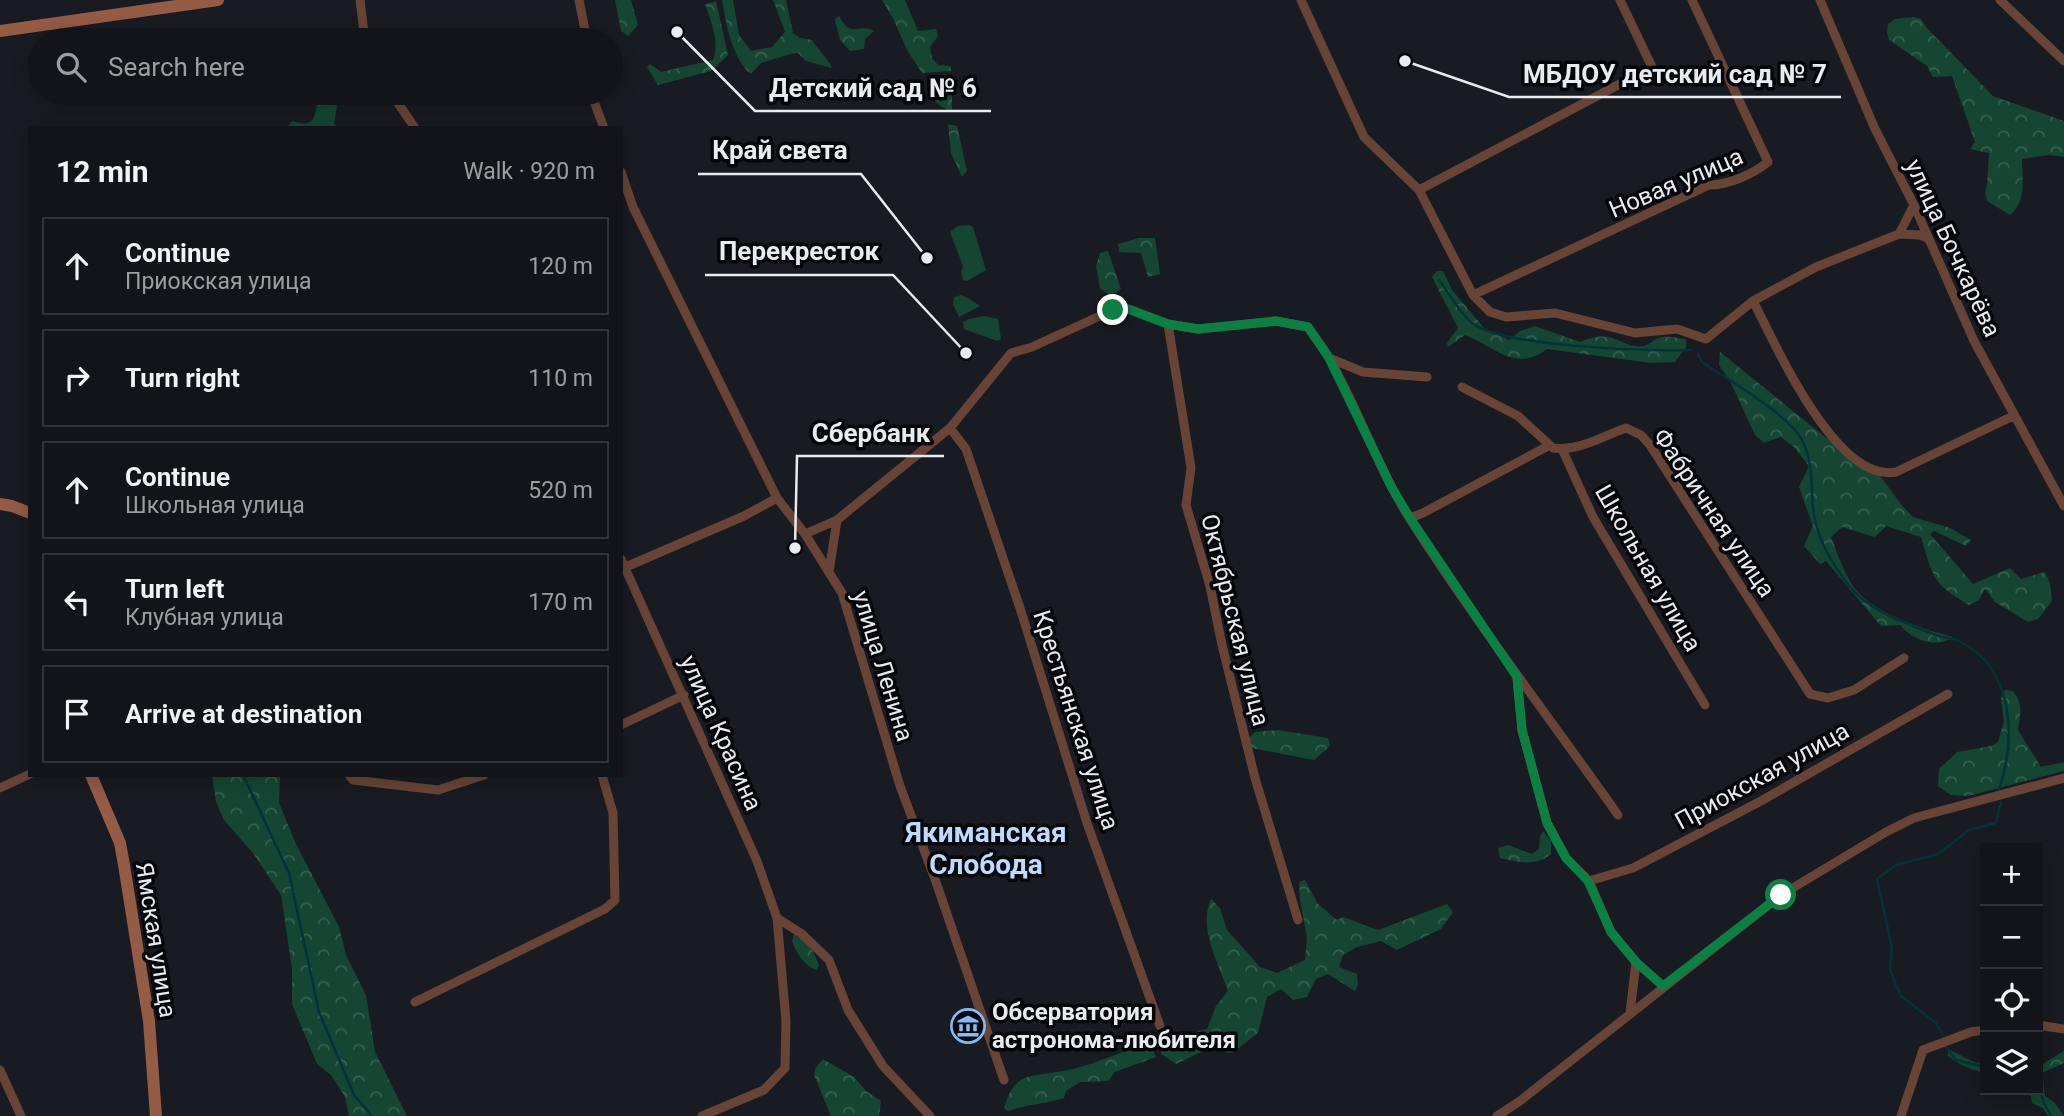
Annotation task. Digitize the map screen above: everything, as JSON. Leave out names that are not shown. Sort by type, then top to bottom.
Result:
[{"type":"street","points":[[0,31],[218,0]]},
{"type":"street","points":[[360,0],[364,28]]},
{"type":"street","points":[[579,0],[585,28]]},
{"type":"street","points":[[1301,0],[1364,137],[1419,190],[1473,295],[1490,312],[1506,317],[1555,313],[1635,333],[1677,329],[1706,339],[1753,301],[1816,268],[1899,234],[1920,234],[1929,239]]},
{"type":"street","points":[[1419,190],[1652,67],[1620,0]]},
{"type":"street","name":"Новая улица","points":[[1473,295],[1709,185],[1756,172],[1769,162],[1692,0]]},
{"type":"street","name":"улица Бочкарёва","points":[[1820,0],[1875,129],[1914,205],[1974,341],[2064,506]]},
{"type":"street","points":[[2000,0],[2064,61]]},
{"type":"street","points":[[399,105],[414,126]]},
{"type":"street","points":[[595,105],[603,126]]},
{"type":"street","name":"улица Ленина","points":[[623,178],[633,207],[777,498],[805,534],[842,593],[900,786],[1004,1080]]},
{"type":"street","points":[[1899,234],[1914,205]]},
{"type":"street","points":[[1753,301],[1805,401],[1844,452],[1866,467],[1883,474],[1896,472],[2013,416]]},
{"type":"street","points":[[805,534],[837,520],[950,428],[1011,353],[1032,347],[1113,310],[1128,309],[1168,324],[1198,329],[1276,321],[1308,327],[1329,358],[1392,488],[1410,518],[1517,677],[1556,726],[1618,815]]},
{"type":"street","name":"Октябрьская улица","points":[[1168,324],[1191,467],[1186,505],[1210,586],[1255,778],[1298,920]]},
{"type":"street","points":[[1329,358],[1363,372],[1427,377]]},
{"type":"street","points":[[1410,518],[1548,446],[1518,415],[1462,387]]},
{"type":"street","name":"Крестьянская улица","points":[[950,428],[966,449],[1020,608],[1087,823],[1160,1026]]},
{"type":"street","name":"Фабричная улица","points":[[1548,446],[1562,449],[1597,440],[1626,428],[1641,435],[1810,694],[1828,698],[1854,690],[1904,658]]},
{"type":"street","name":"Школьная улица","points":[[1562,449],[1593,517],[1705,705]]},
{"type":"street","name":"улица Красина","points":[[623,565],[744,516],[777,498]]},
{"type":"street","points":[[0,504],[28,512]]},
{"type":"street","points":[[829,572],[837,520]]},
{"type":"street","name":"улица Красина","points":[[623,567],[684,695],[757,861],[777,918],[786,1021],[785,1068],[764,1090],[702,1116]]},
{"type":"street","points":[[1517,677],[1524,737],[1547,823],[1566,858],[1588,881],[1611,932],[1636,962],[1663,986]]},
{"type":"street","name":"Приокская улица","points":[[1588,881],[1633,868],[1761,801],[1948,694]]},
{"type":"street","points":[[623,724],[684,695]]},
{"type":"street","points":[[0,788],[28,775]]},
{"type":"street","name":"Ямская улица","points":[[91,777],[120,843],[149,1021],[156,1116]]},
{"type":"street","points":[[351,777],[353,780],[438,790],[478,777]]},
{"type":"street","points":[[415,1002],[605,909],[615,900],[613,813],[603,777]]},
{"type":"street","points":[[1497,1116],[1520,1101],[1781,895],[1885,832],[1914,818],[2064,778]]},
{"type":"street","points":[[777,918],[802,934],[829,960],[848,1010],[883,1066],[930,1116]]},
{"type":"street","points":[[1630,1013],[1636,962]]},
{"type":"street","points":[[2043,1026],[2064,1029]]},
{"type":"street","points":[[1901,1116],[1923,1050],[1980,1031]]},
{"type":"street","points":[[0,1070],[21,1116]]},
{"type":"green space","points":[[615,0],[631,0],[638,25],[628,36],[620,28]]},
{"type":"green space","points":[[722,0],[733,0],[739,35],[751,51],[772,47],[785,32],[773,0],[786,0],[793,33],[800,38],[812,40],[832,68],[806,61],[797,52],[761,63],[751,74],[735,50]]},
{"type":"green space","points":[[882,0],[905,0],[918,31],[936,29],[938,36],[930,47],[932,58],[938,65],[951,66],[951,71],[922,73],[907,50]]},
{"type":"green space","points":[[716,1],[728,55],[711,71],[658,85],[647,67],[650,64],[661,72],[713,60],[715,39],[705,4]]},
{"type":"green space","points":[[839,16],[851,29],[874,31],[865,39],[864,49],[850,51],[840,40],[835,19]]},
{"type":"green space","points":[[1895,19],[1921,19],[1993,96],[2064,121],[2064,157],[2049,155],[2022,159],[2021,197],[2010,215],[1987,201],[1985,193],[1989,153],[1970,149],[1975,142],[1952,76],[1933,77],[1927,66],[1889,40],[1888,24]]},
{"type":"green space","points":[[946,83],[952,89],[952,111],[938,104],[929,91],[932,85]]},
{"type":"green space","points":[[316,105],[337,105],[334,124],[337,126],[287,126],[293,121],[307,123],[314,118]]},
{"type":"green space","points":[[948,124],[957,126],[967,171],[962,177],[951,153]]},
{"type":"green space","points":[[958,226],[973,227],[986,270],[967,281],[963,280],[963,266],[951,231]]},
{"type":"green space","points":[[1139,238],[1155,238],[1160,274],[1148,277],[1141,253],[1119,252],[1118,244]]},
{"type":"green space","points":[[1108,251],[1121,289],[1111,296],[1100,288],[1096,266],[1100,253]]},
{"type":"green space","points":[[1437,271],[1443,271],[1452,290],[1484,328],[1509,340],[1520,331],[1535,326],[1580,342],[1601,336],[1630,345],[1644,346],[1662,337],[1669,337],[1686,339],[1686,347],[1675,362],[1652,363],[1547,349],[1536,356],[1515,358],[1465,335],[1448,347],[1447,343],[1458,328],[1432,277]]},
{"type":"green space","points":[[961,295],[980,306],[959,317],[953,304],[954,297]]},
{"type":"green space","points":[[984,316],[998,319],[1001,339],[997,341],[964,329],[963,322]]},
{"type":"green space","points":[[1720,352],[1825,437],[1873,466],[1913,517],[1950,528],[1971,540],[1966,546],[1934,531],[1930,534],[1973,584],[2010,568],[2021,579],[2045,572],[2050,583],[2052,601],[2038,619],[2028,622],[1995,602],[1985,589],[1979,600],[1969,605],[1947,591],[1931,570],[1921,537],[1886,526],[1875,537],[1842,527],[1831,537],[1844,570],[1864,598],[1895,617],[1953,637],[1940,642],[1925,641],[1911,635],[1900,625],[1881,626],[1826,561],[1820,564],[1804,546],[1813,526],[1799,487],[1809,466],[1794,447],[1781,437],[1764,443],[1755,435],[1730,381],[1719,365]]},
{"type":"green space","points":[[2005,690],[2013,691],[2019,701],[2018,730],[2041,767],[2064,762],[2064,771],[1968,796],[1951,795],[1938,786],[1939,769],[1957,752],[1991,746],[1998,742],[2004,721],[2001,698]]},
{"type":"green space","points":[[1278,730],[1328,738],[1330,746],[1314,760],[1251,748],[1248,739],[1255,732]]},
{"type":"green space","points":[[212,777],[280,777],[279,803],[296,844],[339,927],[346,955],[366,995],[375,1052],[407,1116],[349,1116],[345,1097],[331,1075],[317,1064],[292,1004],[292,968],[281,895],[253,853],[224,820],[216,802]]},
{"type":"green space","points":[[1543,831],[1551,841],[1551,854],[1545,858],[1526,862],[1500,858],[1498,848],[1508,845],[1532,854],[1539,849]]},
{"type":"green space","points":[[1305,880],[1318,904],[1337,920],[1343,917],[1378,930],[1447,904],[1453,912],[1441,929],[1397,950],[1381,941],[1357,947],[1343,955],[1339,967],[1357,974],[1358,985],[1355,991],[1328,974],[1316,979],[1307,997],[1293,1000],[1281,989],[1267,997],[1258,1033],[1232,1053],[1207,1049],[1176,1064],[1161,1054],[1162,1039],[1207,1029],[1216,1006],[1228,991],[1208,933],[1211,899],[1220,908],[1227,930],[1260,967],[1277,973],[1305,960],[1307,938],[1299,882]]},
{"type":"green space","points":[[794,935],[803,940],[813,952],[819,966],[816,970],[798,954],[792,941]]},
{"type":"green space","points":[[1151,1045],[1156,1057],[1115,1072],[1108,1081],[1080,1082],[1066,1091],[1064,1098],[1008,1111],[1004,1108],[1013,1087],[1025,1078],[1073,1069]]},
{"type":"green space","points":[[1948,1049],[1980,1063],[1980,1072],[1966,1067],[1948,1056]]},
{"type":"green space","points":[[2064,1051],[2064,1063],[2043,1073],[2043,1064]]},
{"type":"green space","points":[[823,1059],[854,1077],[866,1091],[881,1101],[879,1116],[831,1116],[814,1075]]},
{"type":"green space","points":[[2043,1081],[2045,1096],[2054,1102],[2064,1116],[2048,1116],[2043,1108],[2032,1103],[2031,1095],[2043,1095]]},
{"type":"waterway","points":[[1439,280],[1467,319],[1488,331],[1577,346],[1691,350]]},
{"type":"waterway","points":[[1698,354],[1702,362],[1784,419],[1802,440],[1810,465],[1813,508],[1818,530],[1832,561],[1851,588],[1869,604],[1892,617],[1938,636],[1959,641],[1977,653],[1991,669],[2001,687],[2009,727],[2008,749],[1999,790]]},
{"type":"waterway","points":[[244,777],[289,873],[319,1012],[354,1095],[372,1116]]},
{"type":"waterway","points":[[1943,1035],[1935,1022],[1901,996],[1890,970],[1892,948],[1877,879],[1896,865],[1938,854],[1969,830],[1996,823],[2001,802]]},
{"type":"waterway","points":[[1945,1046],[1956,1060],[1980,1066]]},
{"type":"waterway","points":[[2041,1095],[2051,1116]]},
{"type":"place","name":"Детский сад № 6","points":[[677,32]]},
{"type":"place","name":"МБДОУ детский сад № 7","points":[[1405,61]]},
{"type":"place","name":"Край света","points":[[927,258]]},
{"type":"place","name":"Перекресток","points":[[966,353]]},
{"type":"place","name":"Сбербанк","points":[[795,548]]},
{"type":"place","name":"Обсерватория астронома-любителя","points":[[968,1026]]},
{"type":"district","name":"Якиманская Слобода","points":[[986,848]]},
{"type":"route","points":[[1113,310],[1128,309],[1168,324],[1198,329],[1276,321],[1308,327],[1329,358],[1392,488],[1517,677],[1522,730],[1547,823],[1566,858],[1588,881],[1611,932],[1636,962],[1663,986],[1781,895]]}]
